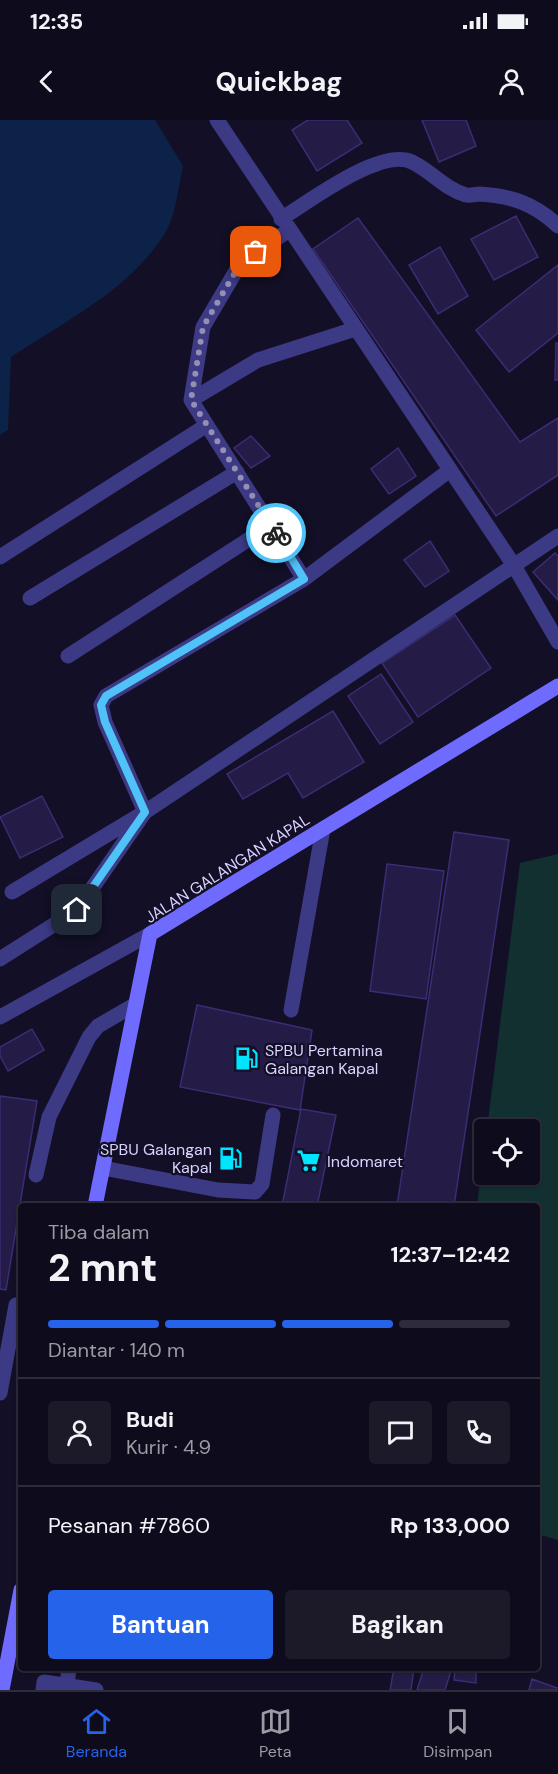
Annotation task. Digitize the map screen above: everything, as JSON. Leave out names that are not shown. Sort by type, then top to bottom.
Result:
[{"type":"main road","name":"JALAN GALANGAN KAPAL","points":[[96,1203],[150,934],[558,686]]},
{"type":"main road","points":[[2,1690],[18,1606]]},
{"type":"street","points":[[218,120],[355,330],[513,564],[558,642]]},
{"type":"street","points":[[304,579],[191,400],[203,327],[240,264],[285,224],[356,173],[388,159],[400,158],[411,161],[446,186],[468,195],[478,194],[524,202],[541,210],[558,226]]},
{"type":"street","points":[[191,400],[258,360],[355,330]]},
{"type":"street","points":[[0,557],[207,425]]},
{"type":"street","points":[[145,812],[105,722],[101,705],[106,696],[304,579],[450,470]]},
{"type":"street","points":[[30,598],[237,472]]},
{"type":"street","points":[[68,656],[271,525]]},
{"type":"street","points":[[12,892],[145,812],[558,536]]},
{"type":"street","points":[[0,958],[77,910],[145,812]]},
{"type":"street","points":[[291,1010],[323,829]]},
{"type":"street","points":[[0,1017],[150,934]]},
{"type":"street","points":[[36,1174],[49,1117],[89,1037],[98,1026],[136,1004]]},
{"type":"street","points":[[103,1168],[228,1192],[255,1192],[262,1184],[273,1115]]},
{"type":"street","points":[[0,1393],[4,1341],[18,1306]]},
{"type":"street","points":[[67,1685],[69,1671]]},
{"type":"street","points":[[44,1690],[45,1682],[96,1690]]},
{"type":"green space","points":[[558,854],[558,1540],[540,1535],[540,1203],[477,1203],[480,1185],[540,1185],[540,1119],[488,1119],[520,863]]},
{"type":"water","points":[[0,120],[155,120],[183,166],[171,219],[165,233],[151,253],[115,288],[95,303],[11,357],[8,430],[0,435]]},
{"type":"building","points":[[308,120],[347,120],[362,143],[317,171],[292,130]]},
{"type":"building","points":[[422,120],[466,120],[476,146],[439,162]]},
{"type":"building","points":[[516,216],[538,257],[494,280],[471,239]]},
{"type":"building","points":[[358,218],[520,442],[558,418],[558,475],[496,516],[313,249]]},
{"type":"building","points":[[440,247],[468,296],[438,314],[409,265]]},
{"type":"building","points":[[558,265],[558,333],[509,372],[476,330]]},
{"type":"building","points":[[556,343],[558,343],[558,380],[555,380]]},
{"type":"building","points":[[251,436],[270,456],[251,468],[234,448]]},
{"type":"building","points":[[398,448],[416,476],[389,494],[371,469]]},
{"type":"building","points":[[430,541],[449,571],[425,587],[404,560]]},
{"type":"building","points":[[555,553],[558,556],[558,600],[533,572]]},
{"type":"building","points":[[455,615],[491,668],[418,717],[382,663]]},
{"type":"building","points":[[381,674],[413,722],[380,744],[348,696]]},
{"type":"building","points":[[333,711],[364,762],[303,798],[288,773],[243,799],[227,774]]},
{"type":"building","points":[[42,796],[63,837],[20,858],[0,817]]},
{"type":"building","points":[[454,832],[509,840],[454,1203],[397,1203]]},
{"type":"building","points":[[387,864],[444,871],[426,999],[370,991]]},
{"type":"building","name":"SPBU Pertamina Galangan Kapal","points":[[197,1005],[312,1030],[300,1110],[180,1087]]},
{"type":"building","points":[[32,1029],[44,1050],[8,1071],[0,1056],[0,1047]]},
{"type":"building","points":[[0,1096],[37,1101],[20,1203],[18,1203],[18,1217],[6,1290],[0,1289]]},
{"type":"building","name":"Indomaret","points":[[301,1109],[336,1115],[318,1203],[283,1203]]},
{"type":"building","points":[[393,1671],[414,1671],[411,1690],[390,1690]]},
{"type":"building","points":[[423,1671],[451,1671],[445,1690],[417,1690]]},
{"type":"building","points":[[455,1671],[476,1671],[476,1683],[454,1680]]},
{"type":"building","points":[[532,1679],[557,1688],[556,1690],[529,1690]]},
{"type":"way so far","points":[[256,252],[240,264],[203,327],[191,400],[276,533]]},
{"type":"place","name":"SPBU Pertamina Galangan Kapal","points":[[247,1059]]},
{"type":"place","name":"SPBU Galangan Kapal","points":[[230,1158]]},
{"type":"place","name":"Indomaret","points":[[309,1161]]},
{"type":"route","points":[[77,910],[145,812],[105,722],[101,705],[106,696],[304,579],[276,533]]}]
